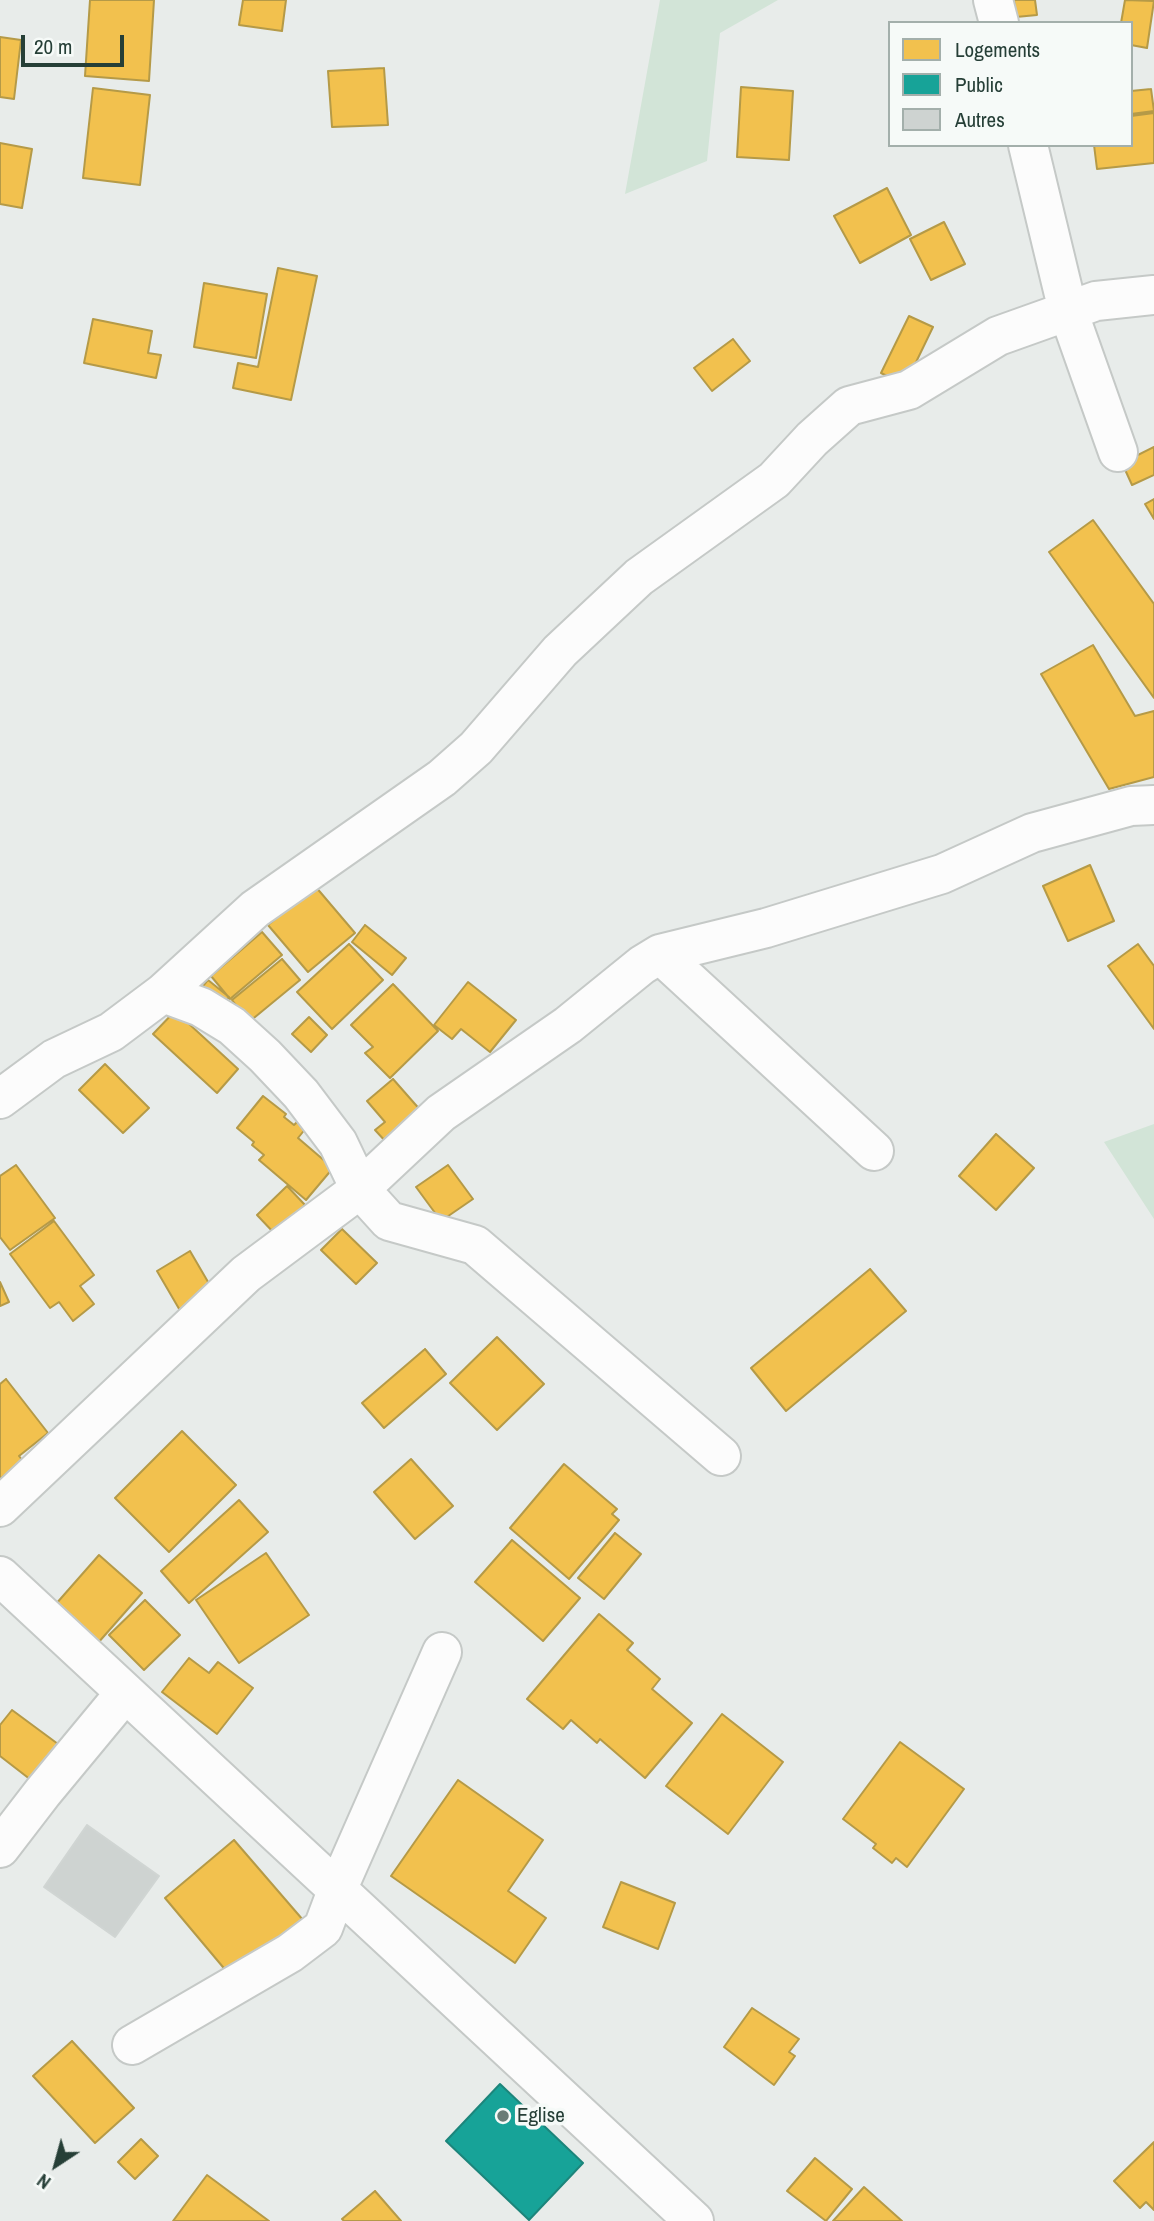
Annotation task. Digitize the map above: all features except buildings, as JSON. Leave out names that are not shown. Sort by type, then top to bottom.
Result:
[{"type":"street","points":[[993,0],[998,21]]},
{"type":"street","points":[[1028,147],[1068,311],[1118,452]]},
{"type":"street","points":[[0,1099],[54,1059],[111,1032],[163,993],[255,909],[442,778],[476,748],[560,651],[639,577],[774,480],[812,439],[849,406],[909,390],[998,336],[1096,301],[1154,295]]},
{"type":"street","points":[[0,1507],[246,1274],[360,1189],[441,1113],[568,1025],[642,965],[660,954],[766,928],[942,874],[1032,833],[1131,806],[1154,805]]},
{"type":"street","points":[[660,954],[874,1151]]},
{"type":"street","points":[[163,993],[201,1007],[232,1026],[265,1056],[301,1094],[338,1143],[360,1189],[389,1221],[475,1245],[721,1455]]},
{"type":"street","points":[[0,1576],[694,2221]]},
{"type":"street","points":[[132,2045],[290,1953],[323,1928],[442,1652]]},
{"type":"street","points":[[0,1849],[125,1693]]},
{"type":"green space","points":[[660,0],[778,0],[720,33],[707,161],[625,194]]},
{"type":"green space","points":[[1154,1124],[1154,1219],[1104,1142]]},
{"type":"place","name":"Eglise","points":[[503,2116]]}]
